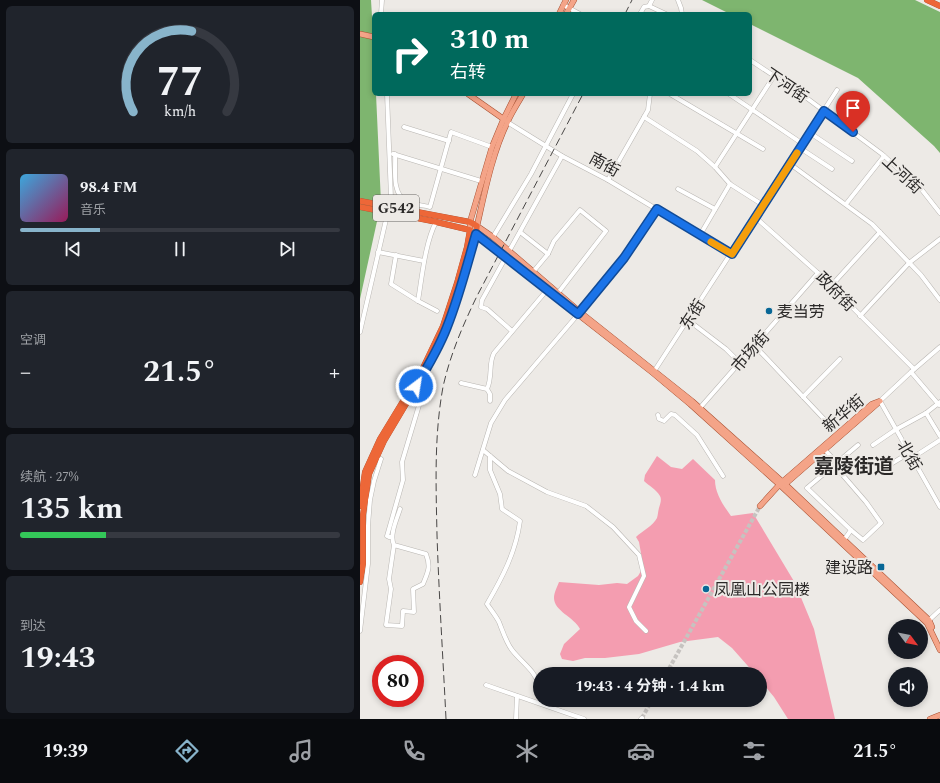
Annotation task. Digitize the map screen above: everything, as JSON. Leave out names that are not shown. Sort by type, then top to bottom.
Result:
[{"type":"highway","points":[[927,0],[940,6]]},
{"type":"highway","name":"G542","points":[[360,201],[434,219],[470,230]]},
{"type":"highway","name":"G542","points":[[360,207],[434,219],[470,222],[477,226]]},
{"type":"highway","points":[[360,506],[365,472],[380,439],[414,386],[425,372],[447,328],[463,280],[477,226]]},
{"type":"highway","points":[[360,582],[363,564],[363,516],[369,474],[384,441],[414,386],[443,326],[457,283],[470,230]]},
{"type":"main road","points":[[560,12],[566,0]]},
{"type":"main road","points":[[567,12],[574,0]]},
{"type":"main road","points":[[360,34],[372,37]]},
{"type":"main road","name":"南街","points":[[471,96],[506,120]]},
{"type":"main road","points":[[515,96],[506,120],[487,183],[477,226],[493,237],[579,313]]},
{"type":"main road","points":[[522,96],[506,120],[492,147],[470,222],[470,230],[579,313],[654,372],[699,410],[844,540],[925,619]]},
{"type":"main road","name":"新华街","points":[[782,485],[880,402]]},
{"type":"main road","name":"新华街","points":[[782,485],[872,404],[880,402]]},
{"type":"main road","points":[[782,485],[925,619]]},
{"type":"main road","points":[[928,622],[940,642]]},
{"type":"main road","points":[[928,622],[940,650]]},
{"type":"main road","points":[[930,719],[940,714]]},
{"type":"street","points":[[382,0],[382,12]]},
{"type":"street","points":[[641,12],[644,8],[649,6],[652,0]]},
{"type":"street","points":[[678,0],[682,12]]},
{"type":"street","points":[[563,5],[576,12]]},
{"type":"street","points":[[649,6],[662,12]]},
{"type":"street","name":"下河街","points":[[752,61],[824,111]]},
{"type":"street","points":[[715,167],[774,76]]},
{"type":"street","name":"东街","points":[[654,372],[837,90]]},
{"type":"street","points":[[360,332],[391,198],[387,96]]},
{"type":"street","points":[[493,237],[531,174],[572,96]]},
{"type":"street","points":[[608,180],[648,110],[650,96]]},
{"type":"street","points":[[673,96],[763,149]]},
{"type":"street","points":[[732,96],[803,144]]},
{"type":"street","name":"上河街","points":[[824,111],[884,156],[922,190],[940,213]]},
{"type":"street","points":[[644,118],[697,151],[715,167],[730,184],[762,205]]},
{"type":"street","name":"南街","points":[[506,120],[562,156],[608,180],[732,254]]},
{"type":"street","points":[[404,127],[449,141]]},
{"type":"street","points":[[395,154],[397,189],[400,196],[408,202],[430,207],[451,132],[492,147]]},
{"type":"street","points":[[810,133],[852,161]]},
{"type":"street","points":[[800,148],[832,169]]},
{"type":"street","points":[[389,152],[482,181]]},
{"type":"street","points":[[512,331],[482,307],[485,295],[562,156]]},
{"type":"street","points":[[846,204],[884,156]]},
{"type":"street","points":[[790,164],[872,224],[921,275],[940,300]]},
{"type":"street","points":[[700,236],[730,184]]},
{"type":"street","points":[[678,189],[715,209]]},
{"type":"street","points":[[475,475],[491,423],[505,400],[624,258],[657,209]]},
{"type":"street","points":[[533,272],[548,254],[554,240],[580,210],[606,231],[558,293]]},
{"type":"street","name":"政府街","points":[[756,217],[831,286],[912,370],[939,404]]},
{"type":"street","points":[[418,301],[424,261],[434,219]]},
{"type":"street","points":[[520,232],[548,254]]},
{"type":"street","points":[[831,286],[880,232]]},
{"type":"street","points":[[860,316],[910,264],[940,239]]},
{"type":"street","points":[[378,252],[424,261]]},
{"type":"street","points":[[396,255],[391,284],[437,311]]},
{"type":"street","name":"市场街","points":[[699,410],[818,273]]},
{"type":"street","points":[[487,389],[492,374],[492,356],[547,290]]},
{"type":"street","points":[[688,320],[726,349],[740,363]]},
{"type":"street","points":[[754,345],[824,419]]},
{"type":"street","points":[[880,402],[912,370],[940,348]]},
{"type":"street","points":[[804,397],[840,359]]},
{"type":"street","points":[[462,383],[487,389],[490,394],[490,401]]},
{"type":"street","points":[[392,537],[387,536],[403,480],[402,462],[423,392],[414,386]]},
{"type":"street","name":"北街","points":[[880,402],[940,507]]},
{"type":"street","points":[[873,445],[939,404]]},
{"type":"street","points":[[926,413],[940,436]]},
{"type":"street","points":[[658,415],[659,419],[664,421],[671,414],[675,415],[697,435],[723,476]]},
{"type":"street","points":[[912,458],[940,440]]},
{"type":"street","points":[[825,450],[836,464],[866,502],[881,523],[863,540],[807,488],[836,464],[858,445]]},
{"type":"street","points":[[483,450],[508,471],[540,488],[586,506],[613,527],[639,555],[644,576],[629,607],[636,621],[646,631]]},
{"type":"street","points":[[881,470],[909,453]]},
{"type":"street","points":[[490,456],[490,470],[500,494],[502,509],[520,521],[518,536],[505,571],[487,604],[498,620],[512,651],[533,672]]},
{"type":"street","points":[[360,631],[368,564],[370,500],[381,459]]},
{"type":"street","points":[[394,545],[426,554],[429,562],[428,571],[423,584],[413,589],[414,612],[403,611],[402,626],[386,625],[391,589],[389,580],[394,545],[392,542],[392,537],[400,509]]},
{"type":"street","points":[[844,540],[851,530]]},
{"type":"street","points":[[928,622],[940,610]]},
{"type":"street","points":[[486,685],[533,700]]},
{"type":"street","points":[[516,719],[517,696]]},
{"type":"street","points":[[554,707],[584,719]]},
{"type":"shaded area","points":[[360,0],[371,0],[372,96],[376,96],[381,203],[360,299]]},
{"type":"shaded area","points":[[702,0],[915,0],[940,12],[940,153],[858,78],[752,25],[752,12],[726,12]]},
{"type":"shaded area","points":[[657,456],[671,467],[682,469],[693,459],[715,480],[715,485],[722,503],[731,516],[753,513],[795,583],[814,629],[835,719],[788,719],[767,688],[767,667],[749,667],[732,648],[718,637],[680,642],[639,654],[605,658],[585,658],[573,661],[562,659],[560,654],[564,644],[580,629],[557,607],[555,603],[554,594],[559,582],[599,585],[617,583],[627,584],[638,576],[641,571],[642,559],[639,542],[636,537],[655,521],[661,502],[661,498],[654,489],[644,481],[645,475]]},
{"type":"tunnel","points":[[670,667],[760,506]]},
{"type":"tunnel","points":[[642,718],[648,707]]},
{"type":"railway","points":[[626,12],[632,0]]},
{"type":"railway","points":[[446,719],[436,498],[438,424],[443,387],[457,340],[477,296],[582,96]]},
{"type":"slow traffic","points":[[711,242],[732,254],[762,205],[797,153]]},
{"type":"place","name":"麦当劳","points":[[769,311]]},
{"type":"place","name":"建设路","points":[[881,567]]},
{"type":"place","name":"凤凰山公园楼","points":[[706,589]]},
{"type":"district","name":"嘉陵街道","points":[[854,466]]},
{"type":"route","points":[[416,386],[425,372],[447,328],[476,234],[578,314],[624,258],[657,209],[732,254],[762,205],[824,111],[853,132]]}]
